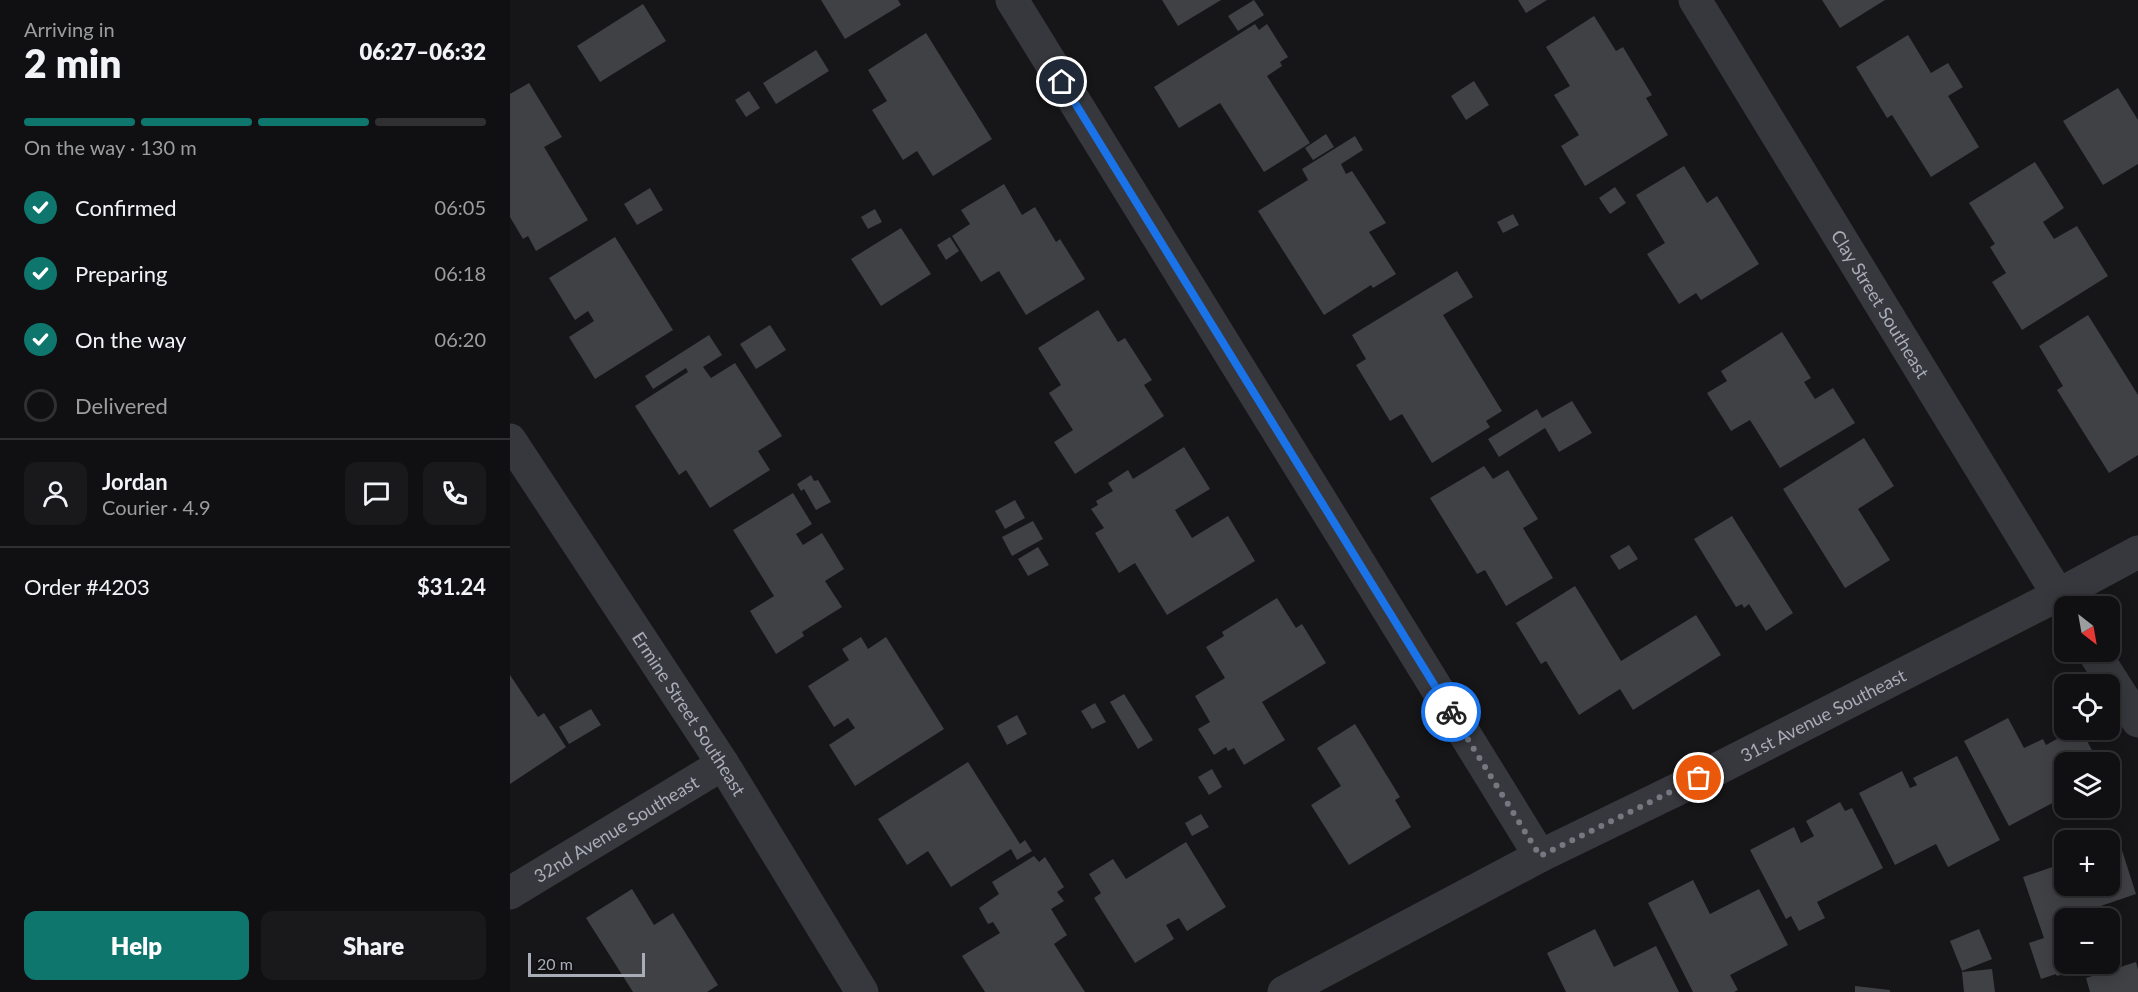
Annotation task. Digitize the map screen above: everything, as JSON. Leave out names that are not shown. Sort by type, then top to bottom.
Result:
[{"type":"street","points":[[1012,0],[1540,856]]},
{"type":"street","name":"Clay Street Southeast","points":[[1695,0],[2058,596]]},
{"type":"street","name":"Ermine Street Southeast","points":[[510,440],[723,764],[862,992]]},
{"type":"street","name":"31st Avenue Southeast","points":[[2069,596],[2138,552]]},
{"type":"street","name":"31st Avenue Southeast","points":[[1284,992],[1540,856],[2054,604]]},
{"type":"street","points":[[2100,662],[2138,721]]},
{"type":"street","name":"32nd Avenue Southeast","points":[[510,893],[723,764]]},
{"type":"building","points":[[821,0],[898,0],[901,5],[845,39]]},
{"type":"building","points":[[1162,0],[1221,0],[1178,26]]},
{"type":"building","points":[[1254,0],[1264,15],[1238,31],[1228,16]]},
{"type":"building","points":[[1518,0],[1547,0],[1526,13]]},
{"type":"building","points":[[1822,0],[1885,0],[1840,28]]},
{"type":"building","points":[[643,4],[666,41],[600,82],[577,46]]},
{"type":"building","points":[[1594,16],[1616,51],[1623,47],[1652,95],[1646,98],[1668,135],[1585,186],[1561,146],[1579,135],[1554,95],[1570,86],[1546,47]]},
{"type":"building","points":[[1255,24],[1259,30],[1267,24],[1288,57],[1280,62],[1282,66],[1267,76],[1310,143],[1264,172],[1220,103],[1179,128],[1154,87]]},
{"type":"building","points":[[926,33],[992,139],[933,176],[917,151],[903,160],[872,110],[887,101],[868,70]]},
{"type":"building","points":[[1908,35],[1931,73],[1948,63],[1963,87],[1948,96],[1979,147],[1931,177],[1892,115],[1887,118],[1856,67]]},
{"type":"building","points":[[816,50],[829,71],[776,104],[763,83]]},
{"type":"building","points":[[1474,81],[1489,105],[1466,120],[1451,96]]},
{"type":"building","points":[[529,83],[562,137],[544,147],[588,220],[536,251],[528,236],[523,239],[510,217],[510,94]]},
{"type":"building","points":[[2118,88],[2138,120],[2138,164],[2103,185],[2063,121]]},
{"type":"building","points":[[749,91],[760,108],[746,117],[735,100]]},
{"type":"building","points":[[1326,134],[1334,147],[1313,160],[1305,148]]},
{"type":"building","points":[[1355,136],[1363,150],[1341,164],[1346,174],[1352,171],[1386,223],[1369,232],[1396,274],[1373,288],[1371,285],[1324,315],[1258,211],[1308,180],[1302,169]]},
{"type":"building","points":[[2035,162],[2064,208],[2043,222],[2054,239],[2077,226],[2108,276],[2022,330],[1992,282],[2006,273],[1990,247],[1995,244],[1969,203]]},
{"type":"building","points":[[1684,166],[1707,203],[1717,196],[1759,264],[1701,300],[1696,293],[1679,304],[1647,254],[1665,243],[1636,195]]},
{"type":"building","points":[[1004,184],[1022,215],[1035,207],[1056,242],[1060,239],[1085,279],[1026,315],[999,271],[981,282],[952,236],[970,224],[961,210]]},
{"type":"building","points":[[1615,187],[1626,203],[1610,214],[1599,198]]},
{"type":"building","points":[[650,188],[663,210],[637,225],[624,204]]},
{"type":"building","points":[[875,209],[882,222],[868,229],[861,217]]},
{"type":"building","points":[[1513,214],[1519,225],[1503,233],[1497,222]]},
{"type":"building","points":[[901,228],[931,274],[881,306],[851,259]]},
{"type":"building","points":[[615,237],[673,330],[595,379],[569,337],[594,321],[588,311],[575,320],[549,278]]},
{"type":"building","points":[[950,237],[959,251],[946,260],[937,245]]},
{"type":"building","points":[[1457,271],[1473,297],[1443,315],[1502,411],[1486,421],[1490,427],[1432,463],[1402,414],[1390,421],[1356,365],[1366,359],[1352,335]]},
{"type":"building","points":[[1098,310],[1118,342],[1125,338],[1152,380],[1144,385],[1164,416],[1075,474],[1054,442],[1073,430],[1049,393],[1061,385],[1038,348]]},
{"type":"building","points":[[2088,315],[2138,395],[2138,455],[2109,473],[2057,390],[2063,386],[2039,346]]},
{"type":"building","points":[[770,325],[786,350],[756,369],[740,344]]},
{"type":"building","points":[[1782,332],[1811,378],[1804,382],[1815,399],[1833,388],[1855,423],[1780,468],[1750,420],[1731,431],[1707,393],[1727,381],[1721,371]]},
{"type":"building","points":[[709,335],[722,355],[703,367],[711,378],[735,363],[782,436],[758,451],[770,470],[710,508],[686,470],[679,475],[635,406],[688,372],[686,368],[653,389],[645,376]]},
{"type":"building","points":[[1572,401],[1592,433],[1559,452],[1545,428],[1499,457],[1488,439],[1537,409],[1542,418]]},
{"type":"building","points":[[1864,438],[1894,486],[1858,509],[1890,560],[1845,588],[1783,489]]},
{"type":"building","points":[[1184,447],[1210,489],[1175,510],[1192,538],[1228,516],[1255,561],[1167,615],[1135,563],[1119,573],[1095,533],[1104,528],[1091,509],[1098,505],[1096,501],[1113,491],[1108,483],[1128,470],[1133,479]]},
{"type":"building","points":[[1484,466],[1493,479],[1508,470],[1538,519],[1523,528],[1553,578],[1506,606],[1485,570],[1477,574],[1430,498]]},
{"type":"building","points":[[811,475],[814,481],[818,480],[831,502],[816,510],[804,489],[801,491],[797,484]]},
{"type":"building","points":[[793,493],[812,524],[796,534],[803,545],[822,533],[844,569],[825,581],[842,607],[802,632],[804,636],[776,654],[750,611],[774,596],[733,530]]},
{"type":"building","points":[[1015,500],[1025,518],[1005,529],[995,511]]},
{"type":"building","points":[[1732,516],[1793,613],[1766,631],[1749,604],[1744,608],[1742,604],[1736,607],[1694,539]]},
{"type":"building","points":[[1033,521],[1043,539],[1012,556],[1002,537]]},
{"type":"building","points":[[1629,545],[1638,559],[1619,570],[1610,556]]},
{"type":"building","points":[[1038,547],[1049,565],[1028,576],[1018,559]]},
{"type":"building","points":[[1575,586],[1621,661],[1696,615],[1721,655],[1633,710],[1620,689],[1579,715],[1546,661],[1541,664],[1516,623]]},
{"type":"building","points":[[1277,598],[1296,628],[1302,624],[1326,663],[1262,702],[1285,740],[1244,765],[1234,748],[1228,751],[1226,747],[1214,755],[1198,729],[1210,722],[1195,696],[1225,678],[1206,647],[1224,636],[1222,632]]},
{"type":"building","points":[[861,637],[868,649],[886,637],[944,729],[855,786],[829,745],[855,728],[848,718],[834,727],[808,686],[849,660],[842,649]]},
{"type":"building","points":[[510,675],[538,717],[544,713],[566,747],[510,784]]},
{"type":"building","points":[[1124,694],[1153,740],[1138,749],[1110,702]]},
{"type":"building","points":[[1095,703],[1106,722],[1092,729],[1081,711]]},
{"type":"building","points":[[591,709],[601,725],[569,744],[559,727]]},
{"type":"building","points":[[1017,715],[1027,734],[1007,745],[997,726]]},
{"type":"building","points":[[2008,718],[2024,748],[2043,739],[2046,745],[2055,740],[2087,740],[2093,752],[2054,752],[2054,802],[2009,826],[1964,741]]},
{"type":"building","points":[[1355,724],[1400,797],[1395,800],[1411,827],[1349,865],[1311,805],[1341,786],[1317,748]]},
{"type":"building","points":[[1957,756],[2000,840],[1948,867],[1936,844],[1895,865],[1859,793],[1902,771],[1910,788],[1917,785],[1913,778]]},
{"type":"building","points":[[968,762],[1020,844],[1025,840],[1032,851],[1017,860],[1011,849],[951,887],[928,851],[907,865],[878,819]]},
{"type":"building","points":[[1212,769],[1222,787],[1209,795],[1198,777]]},
{"type":"building","points":[[1840,802],[1845,811],[1852,808],[1883,868],[1817,902],[1825,918],[1799,931],[1791,916],[1786,919],[1750,850],[1794,827],[1801,843],[1814,836],[1806,821]]},
{"type":"building","points":[[1201,814],[1209,827],[1192,836],[1185,823]]},
{"type":"building","points":[[1186,842],[1226,907],[1187,931],[1179,918],[1166,925],[1174,939],[1135,963],[1094,898],[1101,893],[1089,874],[1113,859],[1126,879]]},
{"type":"building","points":[[2120,844],[2136,894],[2095,908],[2054,908],[2054,974],[2056,974],[2041,979],[2029,943],[2044,938],[2023,877],[2054,866],[2054,896],[2120,896]]},
{"type":"building","points":[[1034,856],[1039,862],[1045,857],[1064,887],[1057,892],[1064,901],[1051,909],[1067,935],[1054,944],[1085,992],[985,992],[962,956],[1000,933],[993,922],[988,924],[979,908],[999,894],[992,882]]},
{"type":"building","points":[[1693,880],[1710,914],[1759,889],[1788,945],[1730,975],[1738,990],[1734,992],[1693,992],[1648,903]]},
{"type":"building","points":[[632,889],[654,925],[673,913],[718,985],[707,992],[633,992],[586,918]]},
{"type":"building","points":[[1595,929],[1614,967],[1656,946],[1679,992],[1566,992],[1547,953]]},
{"type":"building","points":[[1979,929],[1992,959],[1962,971],[1950,941]]},
{"type":"building","points":[[2136,962],[2138,992],[2090,992],[2086,978],[2098,974],[2120,974],[2120,967]]},
{"type":"building","points":[[1992,969],[1995,992],[1964,992],[1962,972]]},
{"type":"building","points":[[1855,986],[1890,990],[1890,992],[1855,992]]},
{"type":"way so far","points":[[1451,712],[1540,856],[1699,778]]},
{"type":"route","points":[[1062,82],[1451,712]]}]
